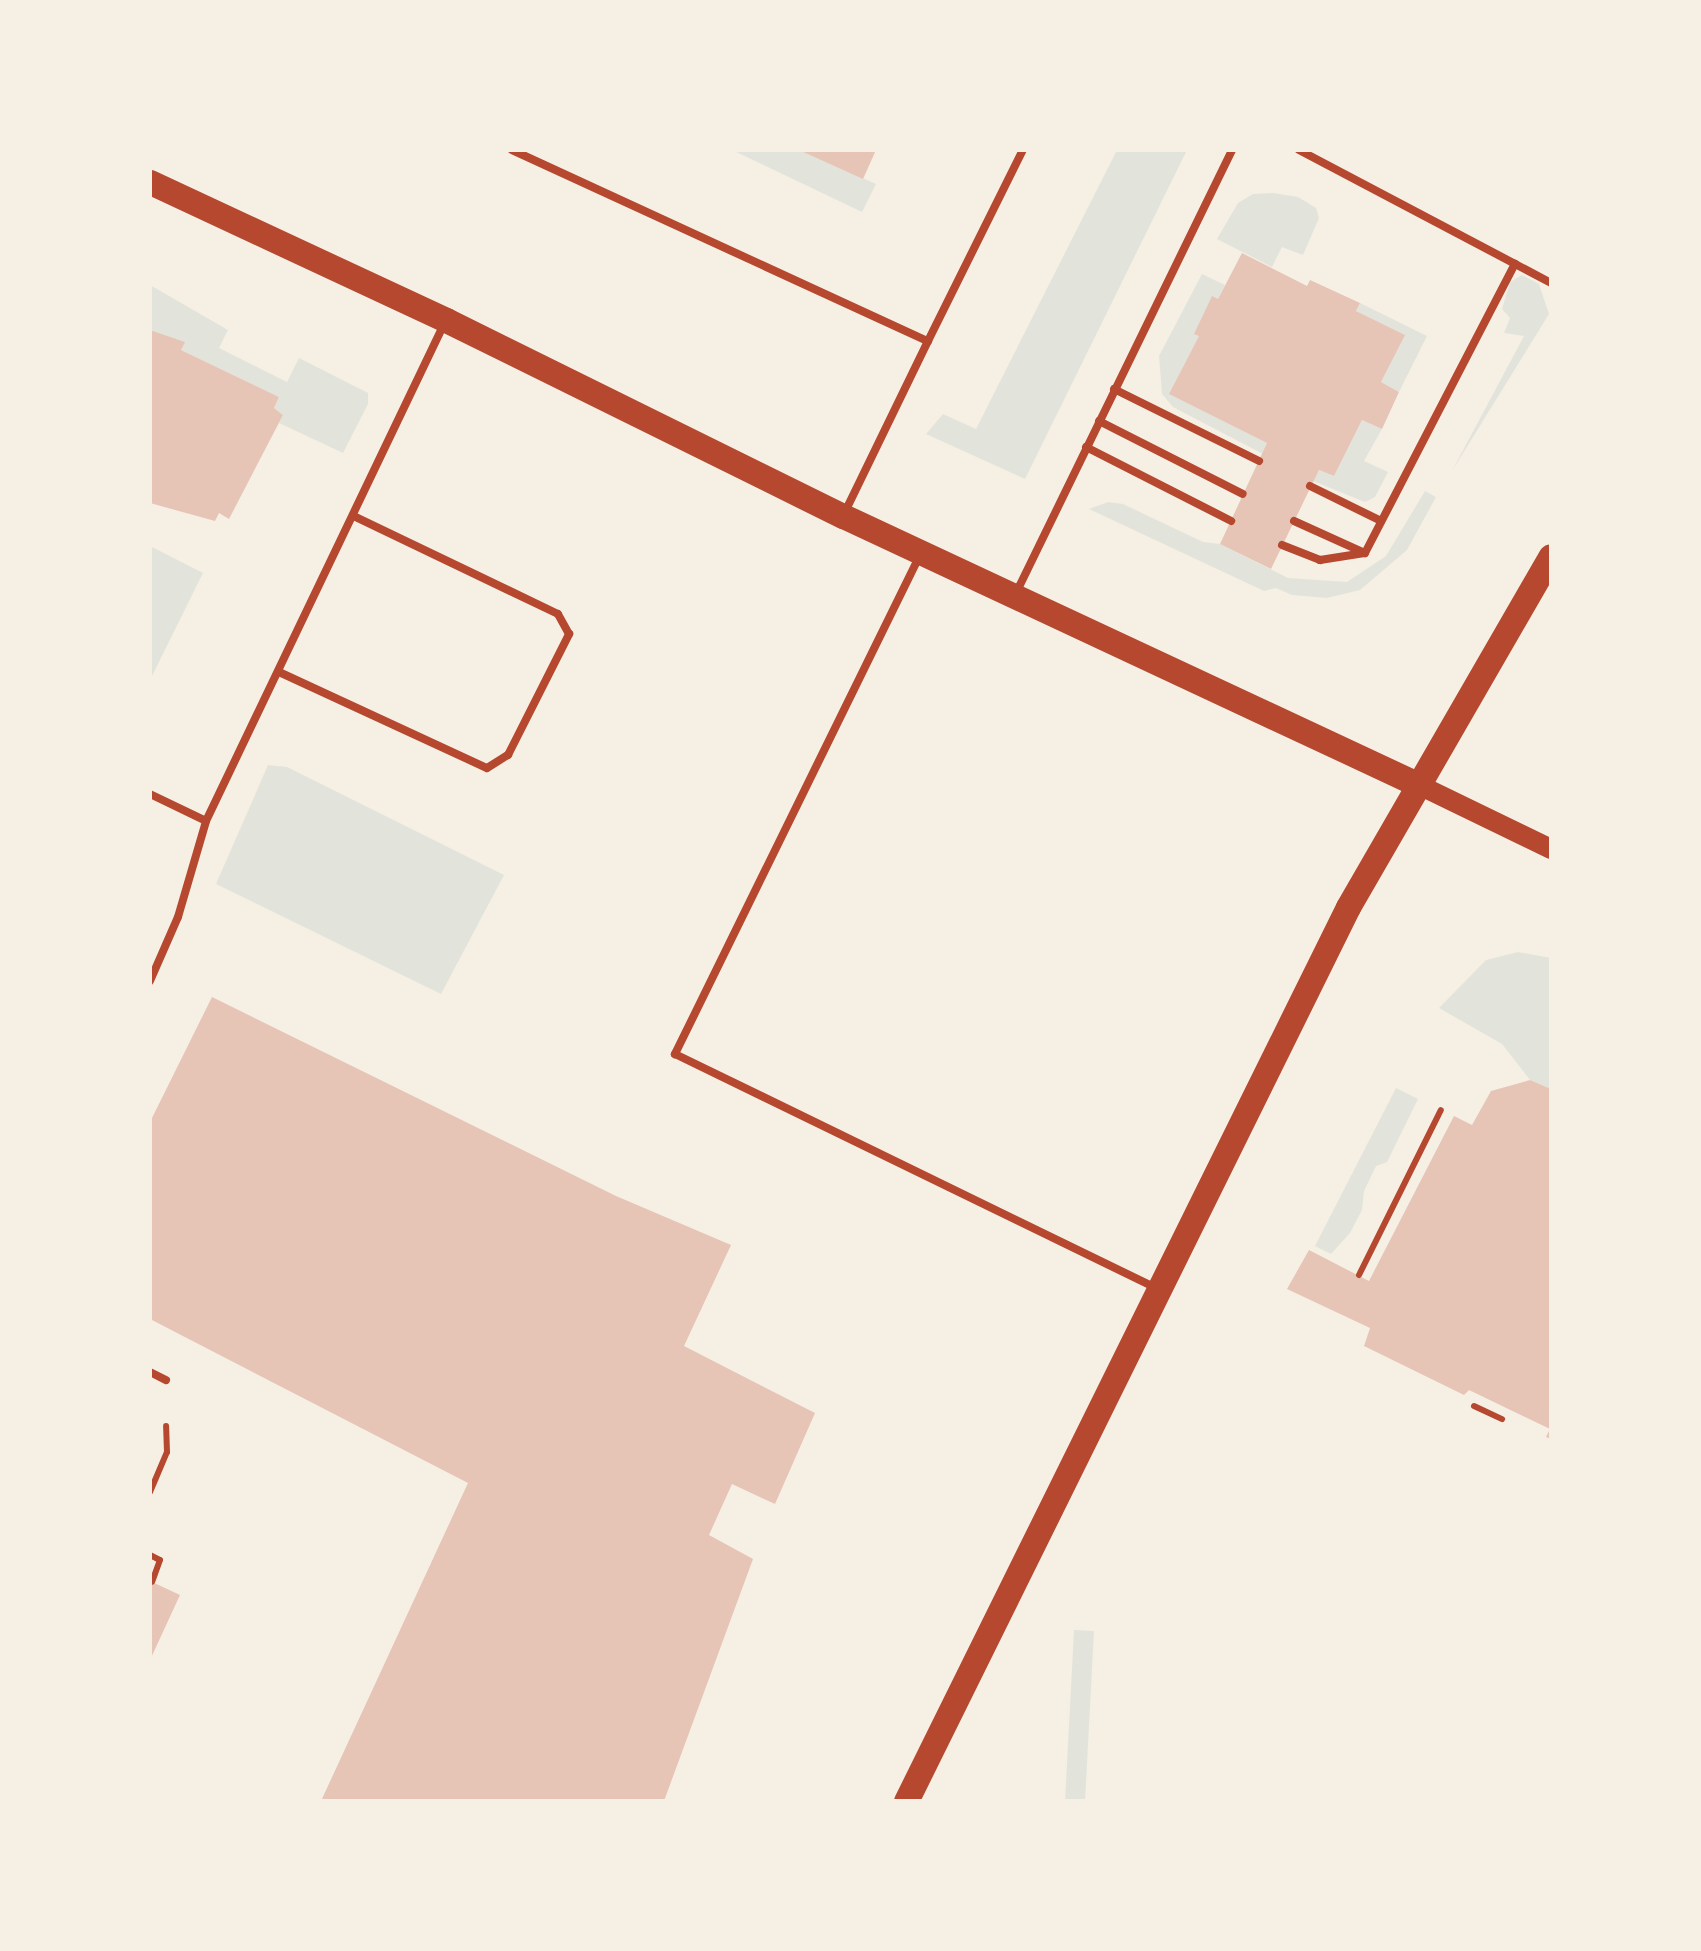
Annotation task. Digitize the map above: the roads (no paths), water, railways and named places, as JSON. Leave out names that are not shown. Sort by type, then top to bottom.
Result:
[{"type":"main road","points":[[150,182],[446,320],[843,516],[1551,849]]},
{"type":"main road","points":[[906,1801],[1348,907],[1551,556]]},
{"type":"lane","points":[[512,150],[928,342]]},
{"type":"lane","points":[[843,516],[1023,150]]},
{"type":"lane","points":[[1015,594],[1232,150]]},
{"type":"lane","points":[[1300,150],[1551,283]]},
{"type":"lane","points":[[1365,553],[1515,264]]},
{"type":"lane","points":[[150,981],[178,917],[206,821],[446,320]]},
{"type":"lane","points":[[1114,390],[1259,461]]},
{"type":"lane","points":[[1099,421],[1242,494]]},
{"type":"lane","points":[[1086,447],[1231,521]]},
{"type":"lane","points":[[1310,486],[1381,521]]},
{"type":"lane","points":[[279,672],[487,768],[508,755],[569,634],[558,614],[353,516]]},
{"type":"lane","points":[[1294,520],[1365,553]]},
{"type":"lane","points":[[1282,545],[1320,560],[1365,553]]},
{"type":"lane","points":[[922,552],[676,1054],[1158,1290]]},
{"type":"lane","points":[[150,794],[206,821]]},
{"type":"lane","points":[[150,1372],[166,1380]]}]
